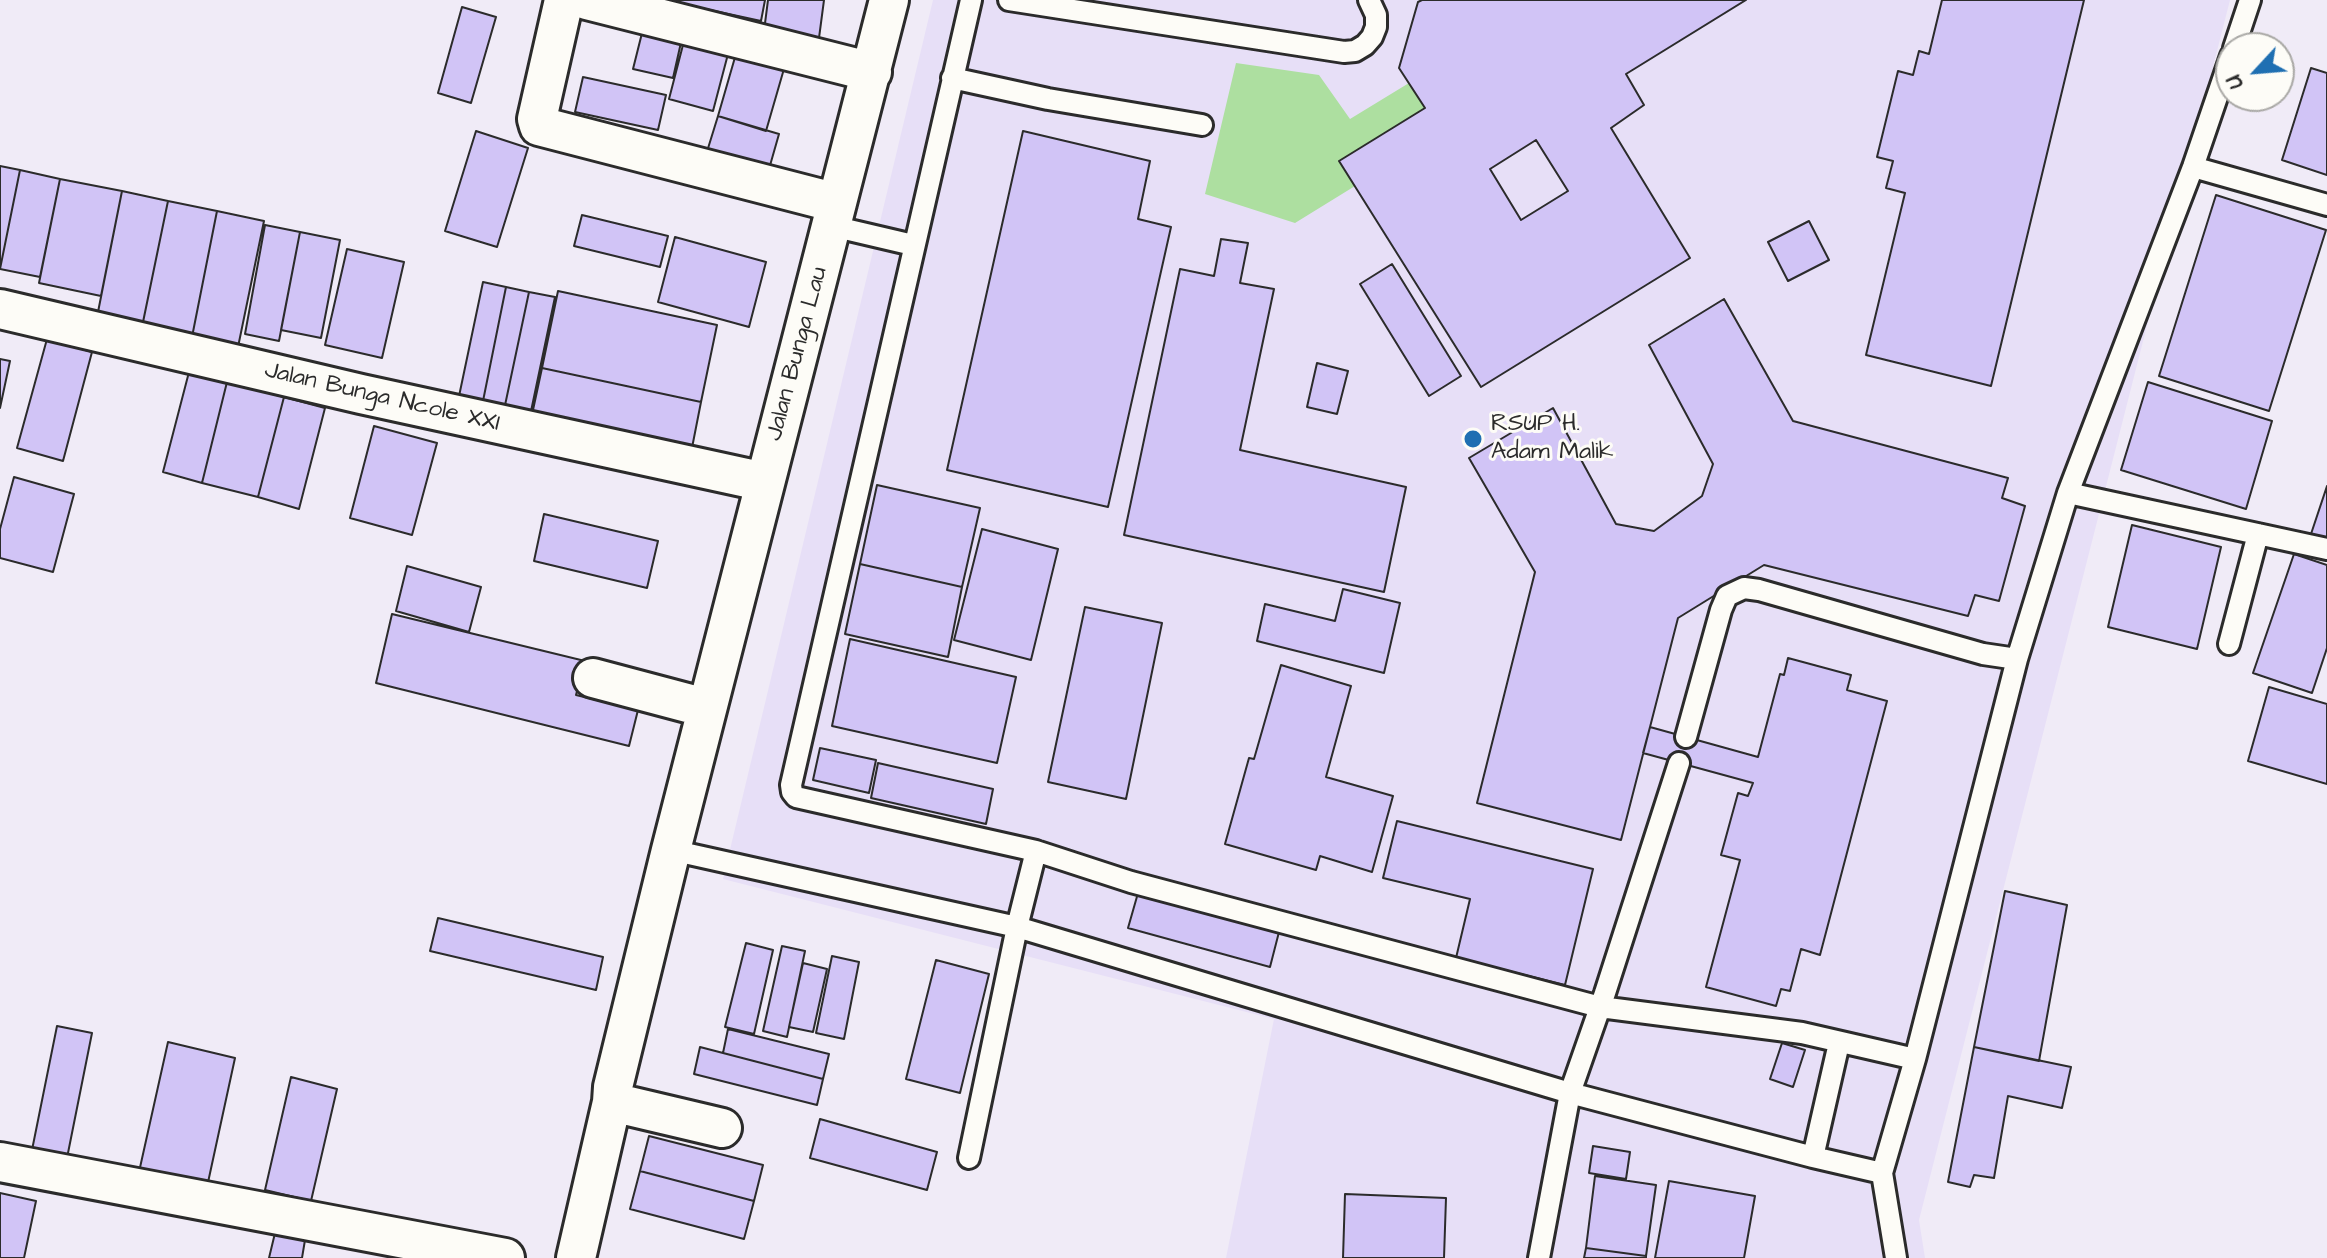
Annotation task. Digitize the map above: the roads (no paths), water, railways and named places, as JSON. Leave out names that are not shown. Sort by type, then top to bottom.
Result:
[{"type":"street","points":[[564,0],[537,119],[539,126],[834,214]]},
{"type":"street","points":[[587,0],[872,72]]},
{"type":"street","name":"Jalan Bunga Lau","points":[[576,1258],[613,1087],[706,708],[889,0]]},
{"type":"street","name":"Jalan Bunga Ncole XXI","points":[[0,309],[361,394],[765,482]]},
{"type":"street","points":[[593,678],[706,708]]},
{"type":"street","points":[[612,1102],[722,1128]]},
{"type":"street","points":[[0,1162],[505,1258]]},
{"type":"lane","points":[[971,0],[794,770],[792,792],[796,797],[1036,851],[1131,882],[1600,1007],[1802,1033],[1915,1059]]},
{"type":"lane","points":[[1009,0],[1344,52],[1355,51],[1372,37],[1376,15],[1369,0]]},
{"type":"lane","points":[[2239,32],[2250,0]]},
{"type":"lane","points":[[952,78],[1048,99],[1202,125]]},
{"type":"lane","points":[[1896,1258],[1882,1173],[1915,1059],[2017,659],[2068,493],[2215,103]]},
{"type":"lane","points":[[2193,167],[2327,205]]},
{"type":"lane","points":[[834,214],[913,245]]},
{"type":"lane","points":[[2068,493],[2327,549]]},
{"type":"lane","points":[[2229,644],[2258,534]]},
{"type":"lane","points":[[1686,737],[1721,610],[1727,596],[1744,588],[1983,654],[2017,659]]},
{"type":"lane","points":[[1539,1258],[1570,1093],[1679,763]]},
{"type":"lane","points":[[671,850],[1017,927],[1570,1093],[1882,1173]]},
{"type":"lane","points":[[969,1158],[1036,851]]},
{"type":"lane","points":[[1813,1157],[1839,1043]]},
{"type":"place","name":"RSUP H. Adam Malik","points":[[1473,439]]}]
